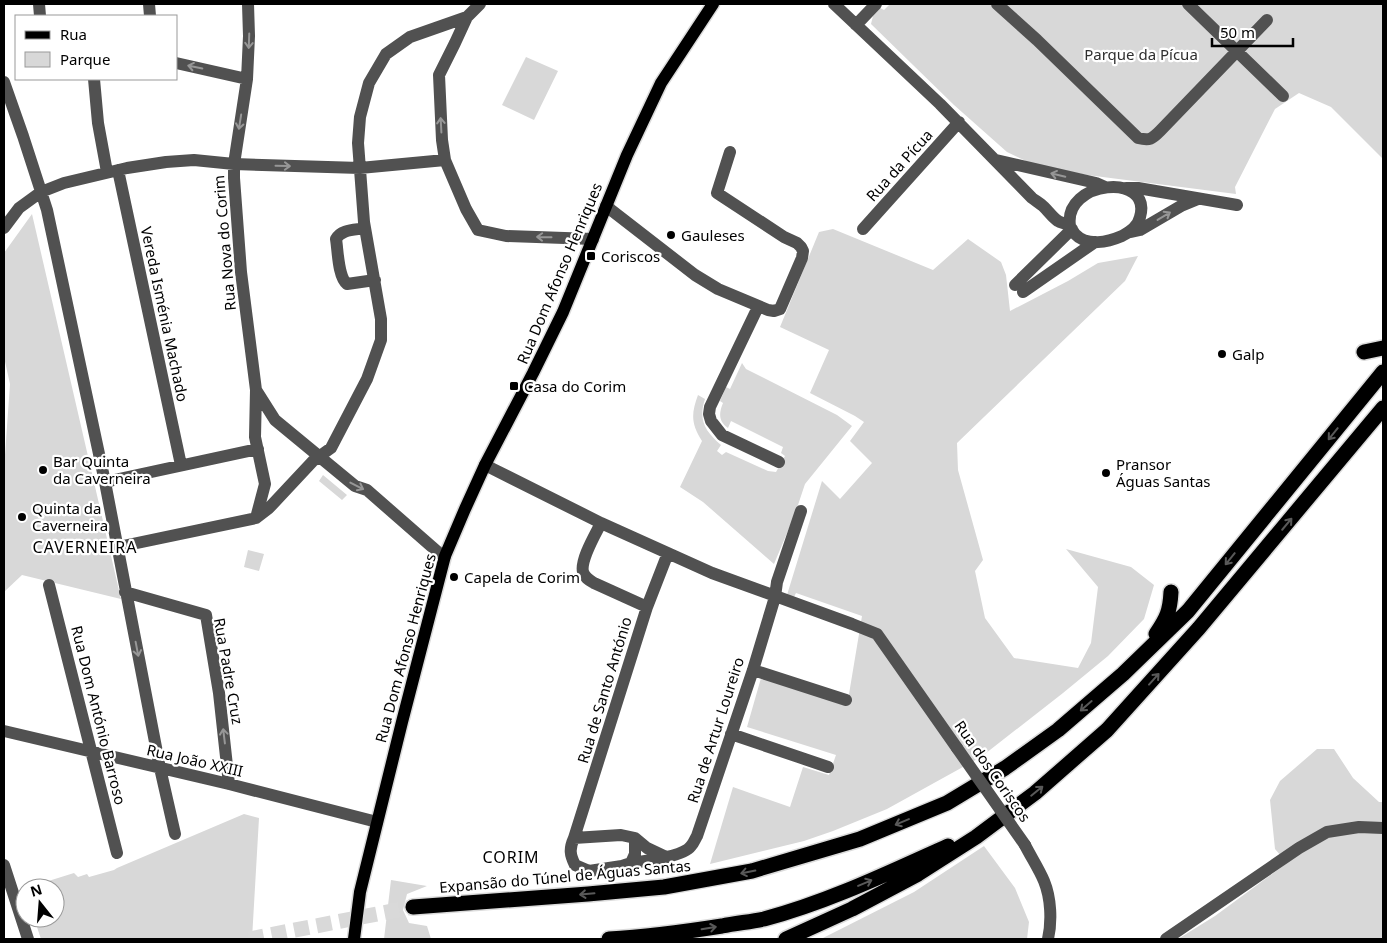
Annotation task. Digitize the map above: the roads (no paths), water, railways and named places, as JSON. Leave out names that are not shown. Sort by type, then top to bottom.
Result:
[{"type":"highway","points":[[1364,352],[1383,348]]},
{"type":"highway","points":[[1123,674],[1188,611],[1383,372]]},
{"type":"highway","points":[[786,939],[852,909],[918,874],[984,831],[1036,793],[1108,730],[1200,628],[1383,408]]},
{"type":"highway","points":[[1123,674],[1130,661],[1156,635],[1166,620],[1171,592]]},
{"type":"highway","name":"Expansão do Túnel de Águas Santas","points":[[413,907],[654,888],[752,871],[860,839],[947,803],[1006,768],[1058,730],[1123,674]]},
{"type":"highway","points":[[609,939],[679,933],[763,919],[814,903],[984,831]]},
{"type":"main road","name":"Rua Dom Afonso Henriques","points":[[354,939],[360,892],[445,556],[464,509],[485,465],[534,374],[563,312],[627,155],[660,83],[713,4]]},
{"type":"street","name":"Rua Nova do Corim","points":[[248,4],[247,79],[234,164],[240,272],[256,390],[255,437],[265,484],[256,518]]},
{"type":"street","points":[[480,4],[467,17],[438,74],[442,140],[446,160],[466,209],[478,230],[506,236],[593,239]]},
{"type":"street","points":[[834,4],[959,122],[1057,221],[1071,228]]},
{"type":"street","points":[[856,25],[876,4]]},
{"type":"street","points":[[997,4],[1138,138],[1147,140],[1160,131],[1267,20]]},
{"type":"street","points":[[1188,4],[1284,96]]},
{"type":"street","points":[[118,547],[256,518],[270,508],[284,494],[318,456],[330,448],[367,379],[381,340],[381,319],[365,228],[358,143],[360,117],[370,83],[386,54],[410,37],[467,17]]},
{"type":"street","points":[[178,63],[247,79]]},
{"type":"street","name":"Vereda Isménia Machado","points":[[94,80],[98,123],[112,171],[181,465]]},
{"type":"street","points":[[4,82],[49,220],[105,482],[160,768],[175,834]]},
{"type":"street","name":"Rua da Pícua","points":[[863,229],[959,122]]},
{"type":"street","points":[[606,206],[718,290],[758,307],[768,310],[780,309],[802,258],[803,251],[797,243],[784,237],[717,193],[730,152]]},
{"type":"street","points":[[4,228],[19,208],[41,192],[64,183],[112,171],[166,162],[194,160],[234,164],[360,168],[446,160]]},
{"type":"street","points":[[996,160],[1096,183],[1105,187],[1138,188],[1237,205]]},
{"type":"street","points":[[1105,187],[1092,192],[1075,204],[1070,213],[1071,228],[1075,235],[1090,242],[1114,239],[1137,225],[1141,217],[1138,198],[1126,188]]},
{"type":"street","points":[[1128,232],[1140,230],[1181,206],[1199,199]]},
{"type":"street","points":[[365,228],[338,234],[336,239],[341,274],[343,281],[347,284],[375,280]]},
{"type":"street","points":[[1071,228],[1019,289],[1095,242]]},
{"type":"street","points":[[758,307],[710,407],[710,414],[711,421],[722,435],[779,462]]},
{"type":"street","name":"Rua Nova do Corim","points":[[256,390],[275,420],[355,486],[367,490],[445,556]]},
{"type":"street","points":[[105,482],[258,449]]},
{"type":"street","points":[[485,465],[668,554],[775,597]]},
{"type":"street","points":[[265,484],[274,491],[284,494]]},
{"type":"street","name":"Rua de Artur Loureiro","points":[[631,863],[666,857],[690,848],[697,836],[753,670],[775,597],[777,582],[800,511]]},
{"type":"street","points":[[601,523],[583,561],[583,570],[586,578],[647,607]]},
{"type":"street","name":"Rua de Santo António","points":[[631,863],[590,872],[575,866],[570,855],[570,847],[647,607],[668,554]]},
{"type":"street","name":"Rua Dom António Barroso","points":[[50,584],[118,853]]},
{"type":"street","name":"Rua Padre Cruz","points":[[126,596],[206,616],[219,693],[229,784]]},
{"type":"street","name":"Rua dos Coriscos","points":[[775,597],[877,634],[1025,846],[1044,882],[1050,905],[1048,939]]},
{"type":"street","points":[[753,670],[846,700]]},
{"type":"street","name":"Rua João XXIII","points":[[4,731],[229,784],[377,822]]},
{"type":"street","points":[[731,734],[828,766]]},
{"type":"street","points":[[1166,939],[1299,848],[1327,832],[1359,827],[1383,828]]},
{"type":"street","points":[[574,838],[621,835],[635,838],[647,848],[666,857]]},
{"type":"street","points":[[631,863],[635,854],[635,838]]},
{"type":"street","points":[[4,865],[28,939]]},
{"type":"tunnel","points":[[249,939],[413,907]]},
{"type":"place","name":"Gauleses","points":[[671,235]]},
{"type":"place","name":"Coriscos","points":[[591,256]]},
{"type":"place","name":"Galp","points":[[1222,354]]},
{"type":"place","name":"Casa do Corim","points":[[514,386]]},
{"type":"place","name":"Bar Quinta da Caverneira","points":[[43,470]]},
{"type":"place","name":"Pransor Águas Santas","points":[[1106,473]]},
{"type":"place","name":"Quinta da Caverneira","points":[[22,517]]},
{"type":"place","name":"Capela de Corim","points":[[454,577]]},
{"type":"district","name":"CAVERNEIRA","points":[[85,547]]},
{"type":"district","name":"CORIM","points":[[511,857]]},
{"type":"park label","name":"Parque da Pícua","points":[[1141,54]]}]
